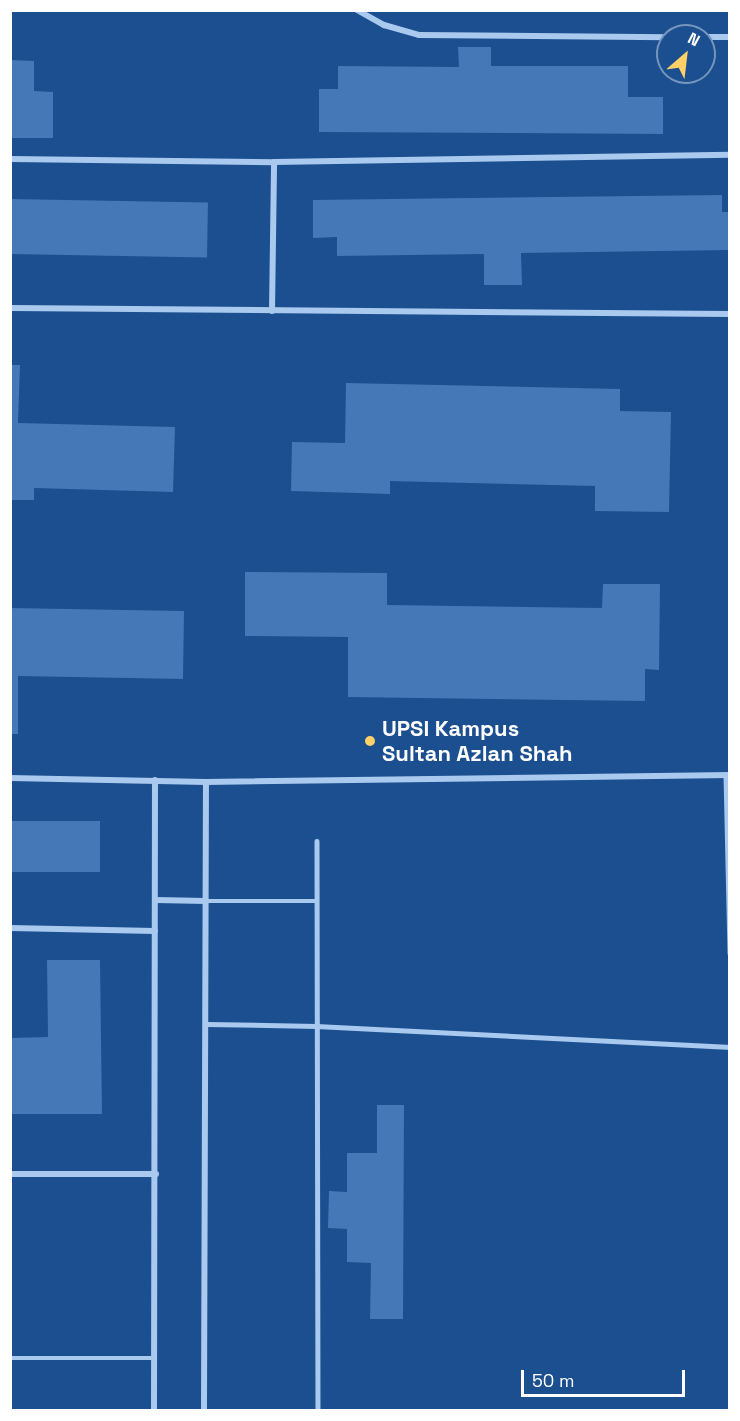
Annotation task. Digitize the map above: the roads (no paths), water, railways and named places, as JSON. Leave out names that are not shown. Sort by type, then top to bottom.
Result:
[{"type":"street","points":[[357,10],[384,25],[419,35],[656,37]]},
{"type":"street","points":[[10,159],[274,162],[729,155]]},
{"type":"street","points":[[272,311],[274,162]]},
{"type":"street","points":[[10,308],[729,314]]},
{"type":"street","points":[[10,778],[206,782],[728,775]]},
{"type":"street","points":[[154,1410],[155,780]]},
{"type":"street","points":[[204,1410],[206,782]]},
{"type":"street","points":[[155,900],[206,901]]},
{"type":"street","points":[[10,928],[155,931]]},
{"type":"street","points":[[10,1174],[156,1174]]},
{"type":"lane","points":[[728,775],[729,953]]},
{"type":"lane","points":[[317,841],[315,901],[318,1410]]},
{"type":"lane","points":[[206,901],[315,901]]},
{"type":"lane","points":[[206,1024],[316,1026],[729,1047]]},
{"type":"lane","points":[[10,1358],[155,1358]]},
{"type":"place","name":"UPSI Kampus Sultan Azlan Shah","points":[[370,741]]}]
